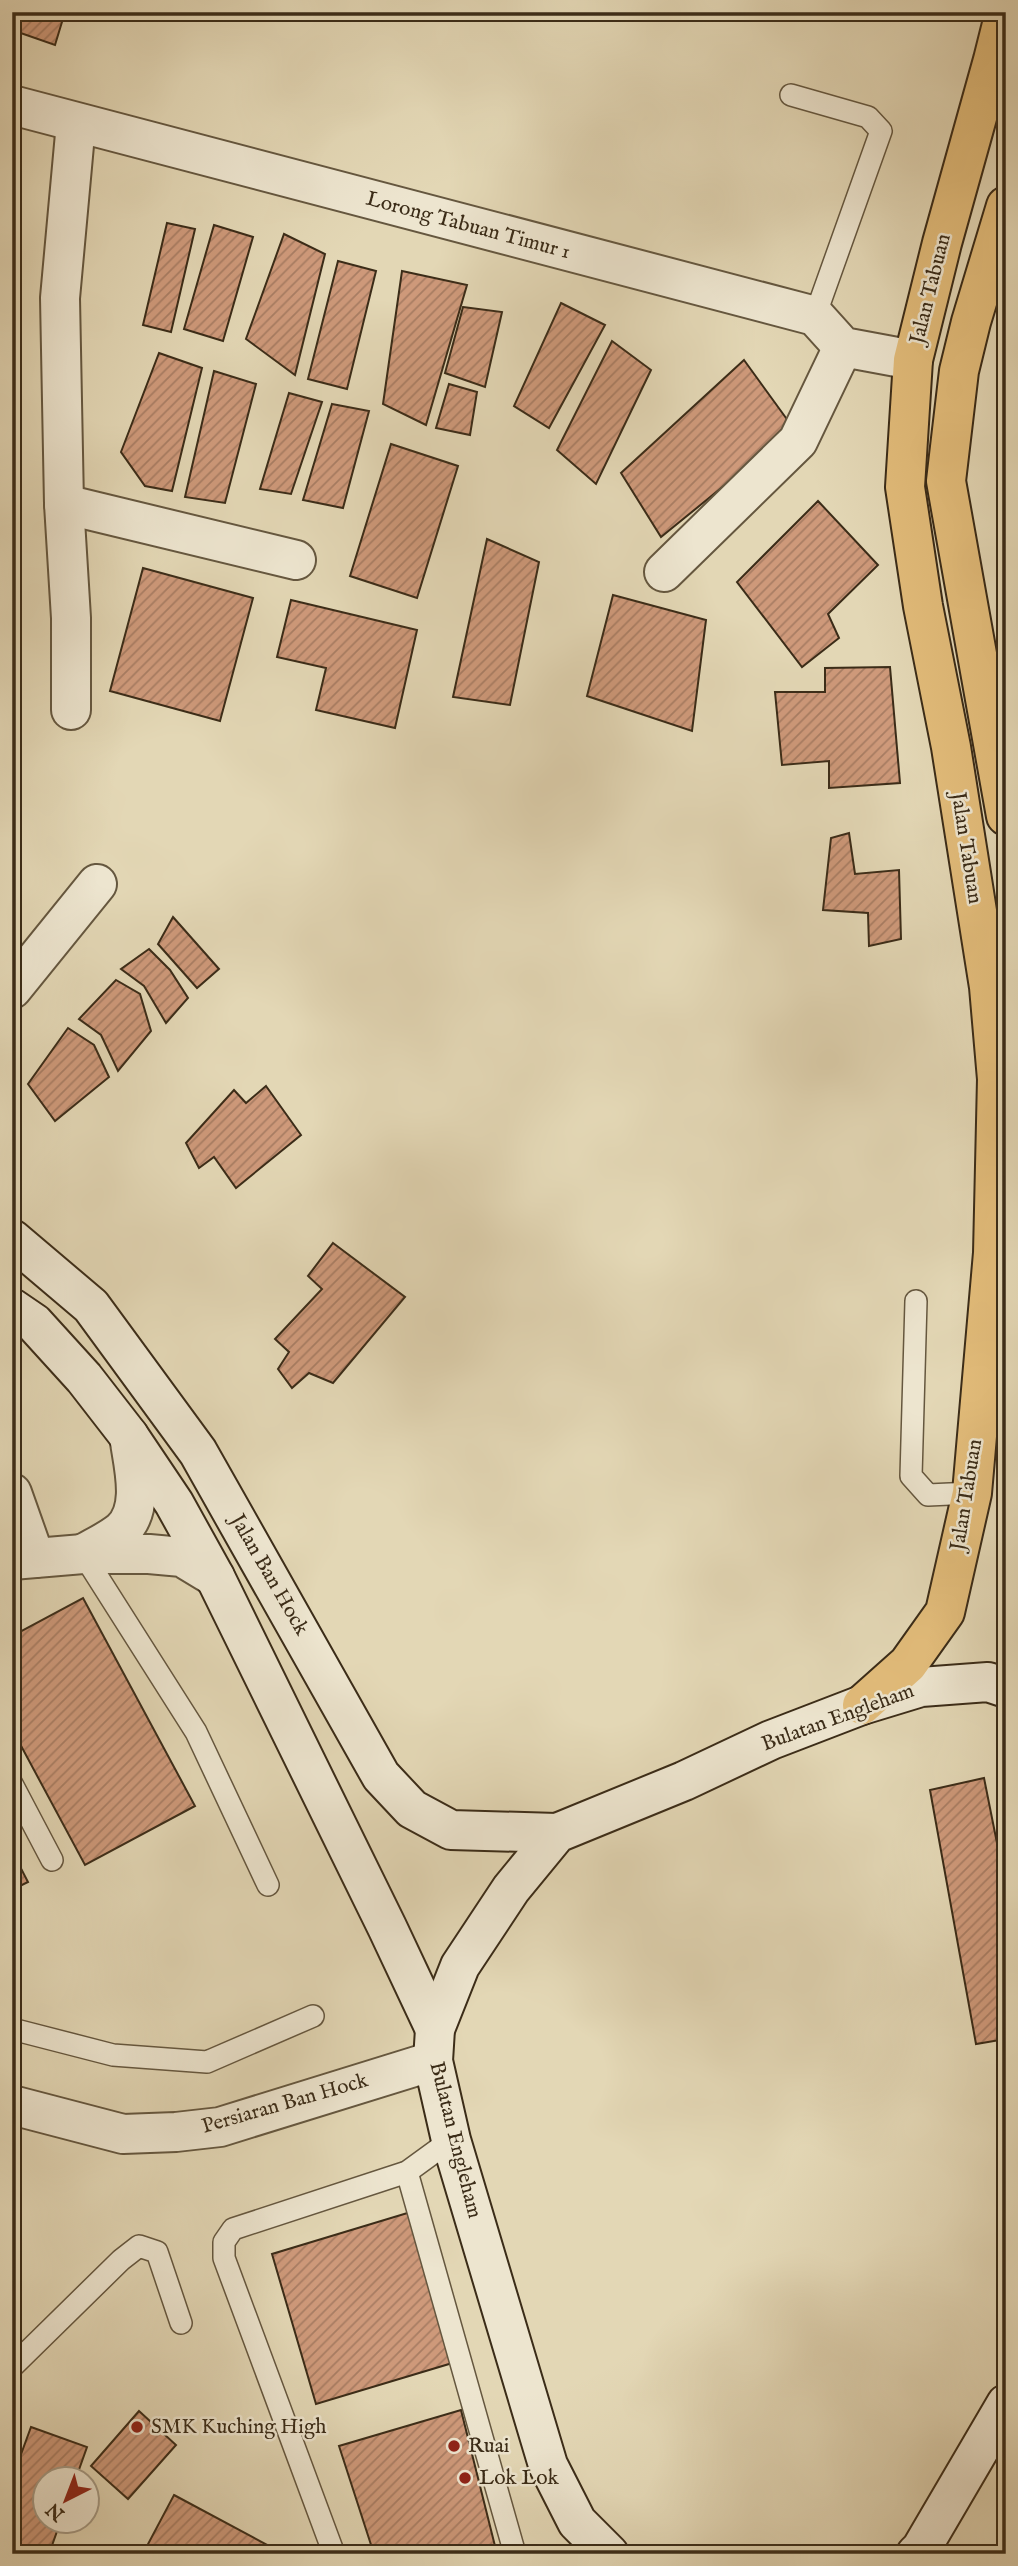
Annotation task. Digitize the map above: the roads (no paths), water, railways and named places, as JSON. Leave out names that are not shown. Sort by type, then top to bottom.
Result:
[{"type":"main road","name":"Jalan Tabuan","points":[[862,1705],[908,1664],[945,1612],[972,1493],[993,1253],[997,1079],[989,987],[951,747],[923,606],[905,487],[913,360],[1005,12]]},
{"type":"main road","name":"Lorong Tabuan Timur 1","points":[[12,105],[815,316]]},
{"type":"main road","points":[[71,710],[71,618],[64,504],[60,298],[76,123]]},
{"type":"main road","name":"Jalan Tabuan","points":[[1006,206],[959,371],[946,481],[1006,816]]},
{"type":"main road","points":[[815,316],[843,347],[913,360]]},
{"type":"main road","points":[[664,572],[798,441],[843,347]]},
{"type":"main road","points":[[64,504],[296,560]]},
{"type":"main road","points":[[12,989],[97,884]]},
{"type":"main road","name":"Jalan Ban Hock","points":[[12,1240],[91,1306],[198,1452],[381,1776],[412,1809],[451,1830],[557,1833]]},
{"type":"main road","points":[[12,1308],[33,1323],[84,1378],[129,1436],[174,1503],[215,1577],[387,1927],[434,2045]]},
{"type":"main road","points":[[83,1555],[122,1530],[133,1510],[136,1488],[129,1436]]},
{"type":"main road","points":[[12,1493],[24,1559],[149,1554],[182,1557],[215,1577]]},
{"type":"main road","name":"Bulatan Engleham","points":[[606,2553],[577,2522],[548,2466],[451,2140],[434,2045],[460,1966],[511,1889],[557,1833],[684,1782],[771,1740],[862,1705],[921,1687],[988,1682],[1006,1688]]},
{"type":"main road","name":"Persiaran Ban Hock","points":[[12,2105],[122,2134],[220,2127],[434,2045]]},
{"type":"main road","points":[[920,2553],[1006,2404]]},
{"type":"lane","points":[[791,95],[868,117],[881,131],[815,316]]},
{"type":"lane","points":[[916,1301],[911,1476],[928,1495],[972,1493]]},
{"type":"lane","points":[[83,1555],[196,1732],[268,1885]]},
{"type":"lane","points":[[12,1784],[52,1860]]},
{"type":"lane","points":[[12,2029],[113,2055],[207,2062],[313,2016]]},
{"type":"lane","points":[[334,2554],[225,2258],[224,2242],[233,2229],[407,2172],[451,2140]]},
{"type":"lane","points":[[407,2172],[515,2554]]},
{"type":"lane","points":[[12,2367],[121,2260],[139,2246],[157,2252],[181,2323]]},
{"type":"place","name":"SMK Kuching High","points":[[137,2427]]},
{"type":"place","name":"Ruai","points":[[454,2446]]},
{"type":"place","name":"Lok Lok","points":[[465,2478]]}]
